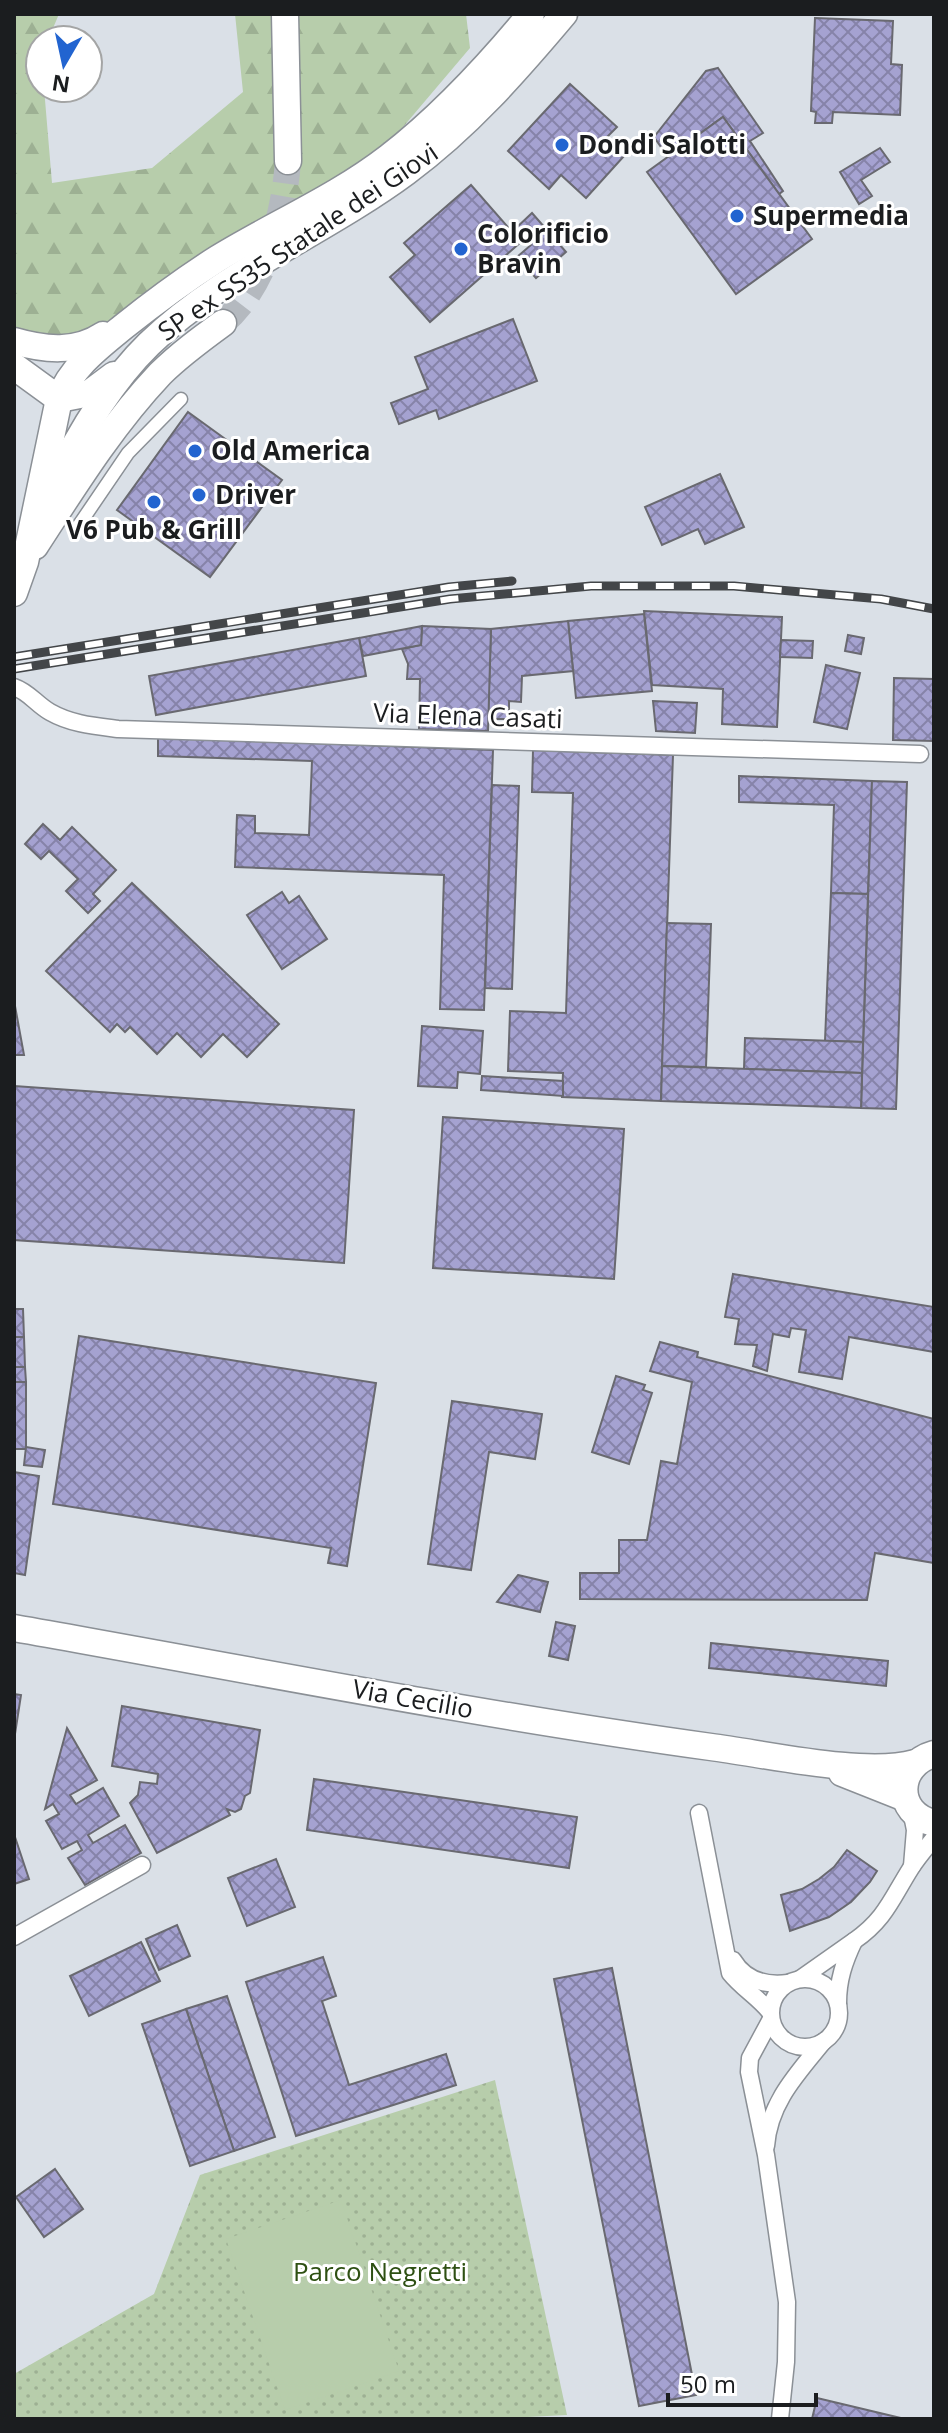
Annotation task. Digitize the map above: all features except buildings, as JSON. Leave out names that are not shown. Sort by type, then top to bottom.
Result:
[{"type":"main road","points":[[285,14],[288,161]]},
{"type":"main road","name":"SP ex SS35 Statale dei Giovi","points":[[14,593],[25,562],[59,399],[68,378],[153,303],[216,260],[302,213],[389,157],[467,86],[531,14]]},
{"type":"main road","name":"SP ex SS35 Statale dei Giovi","points":[[32,528],[91,418],[132,362],[150,344],[193,308],[381,189],[438,147],[470,119],[564,14]]},
{"type":"main road","points":[[14,341],[73,349],[94,341],[153,303]]},
{"type":"main road","points":[[25,562],[100,447],[130,409],[161,373],[223,323]]},
{"type":"main road","points":[[14,367],[59,399],[90,393],[132,362]]},
{"type":"main road","points":[[14,367],[32,392],[42,414],[47,465]]},
{"type":"main road","name":"Via Cecilio","points":[[14,1628],[416,1700],[668,1741],[860,1767],[904,1766],[925,1758]]},
{"type":"main road","points":[[908,1803],[905,1779],[925,1758]]},
{"type":"main road","name":"Via Cecilio","points":[[813,1761],[908,1803],[919,1817],[934,1823]]},
{"type":"street","points":[[79,525],[128,453],[181,399]]},
{"type":"street","name":"Via Elena Casati","points":[[20,689],[66,720],[118,729],[920,754]]},
{"type":"street","points":[[908,1803],[915,1830],[912,1867]]},
{"type":"street","points":[[699,1813],[730,1973],[771,2016],[778,2035],[786,2042],[808,2048],[823,2042]]},
{"type":"street","points":[[780,2419],[786,2362],[787,2302],[766,2155],[749,2072],[750,2058],[771,2016],[773,2000],[779,1990],[871,1930],[892,1905],[912,1867],[934,1838]]},
{"type":"street","points":[[14,1937],[142,1865]]},
{"type":"street","points":[[766,2155],[772,2112],[789,2083],[835,2030],[839,2020],[838,1984],[854,1941]]},
{"type":"street","points":[[724,1945],[739,1971],[752,1980],[774,1985],[794,1981],[821,1983],[830,1990],[838,2005]]},
{"type":"green space","points":[[14,14],[59,14],[55,24],[24,24],[24,104],[45,104],[52,183],[152,168],[243,92],[235,14],[466,14],[470,48],[370,166],[97,335],[69,342],[14,333]]},
{"type":"green space","name":"Parco Negretti","points":[[495,2080],[567,2415],[487,2419],[14,2419],[14,2374],[154,2294],[200,2175]]},
{"type":"green space","points":[[341,2200],[399,2371],[285,2410],[226,2239]]},
{"type":"tunnel","points":[[223,323],[251,290],[270,248],[282,204],[288,161]]},
{"type":"railway","points":[[14,657],[449,587],[512,581]]},
{"type":"railway","points":[[14,669],[450,599],[591,586],[734,586],[881,599],[934,609]]},
{"type":"place","name":"Dondi Salotti","points":[[562,145]]},
{"type":"place","name":"Supermedia","points":[[737,216]]},
{"type":"place","name":"Colorificio Bravin","points":[[461,249]]},
{"type":"place","name":"Old America","points":[[195,451]]},
{"type":"place","name":"Driver","points":[[199,495]]},
{"type":"place","name":"V6 Pub & Grill","points":[[154,502]]}]
